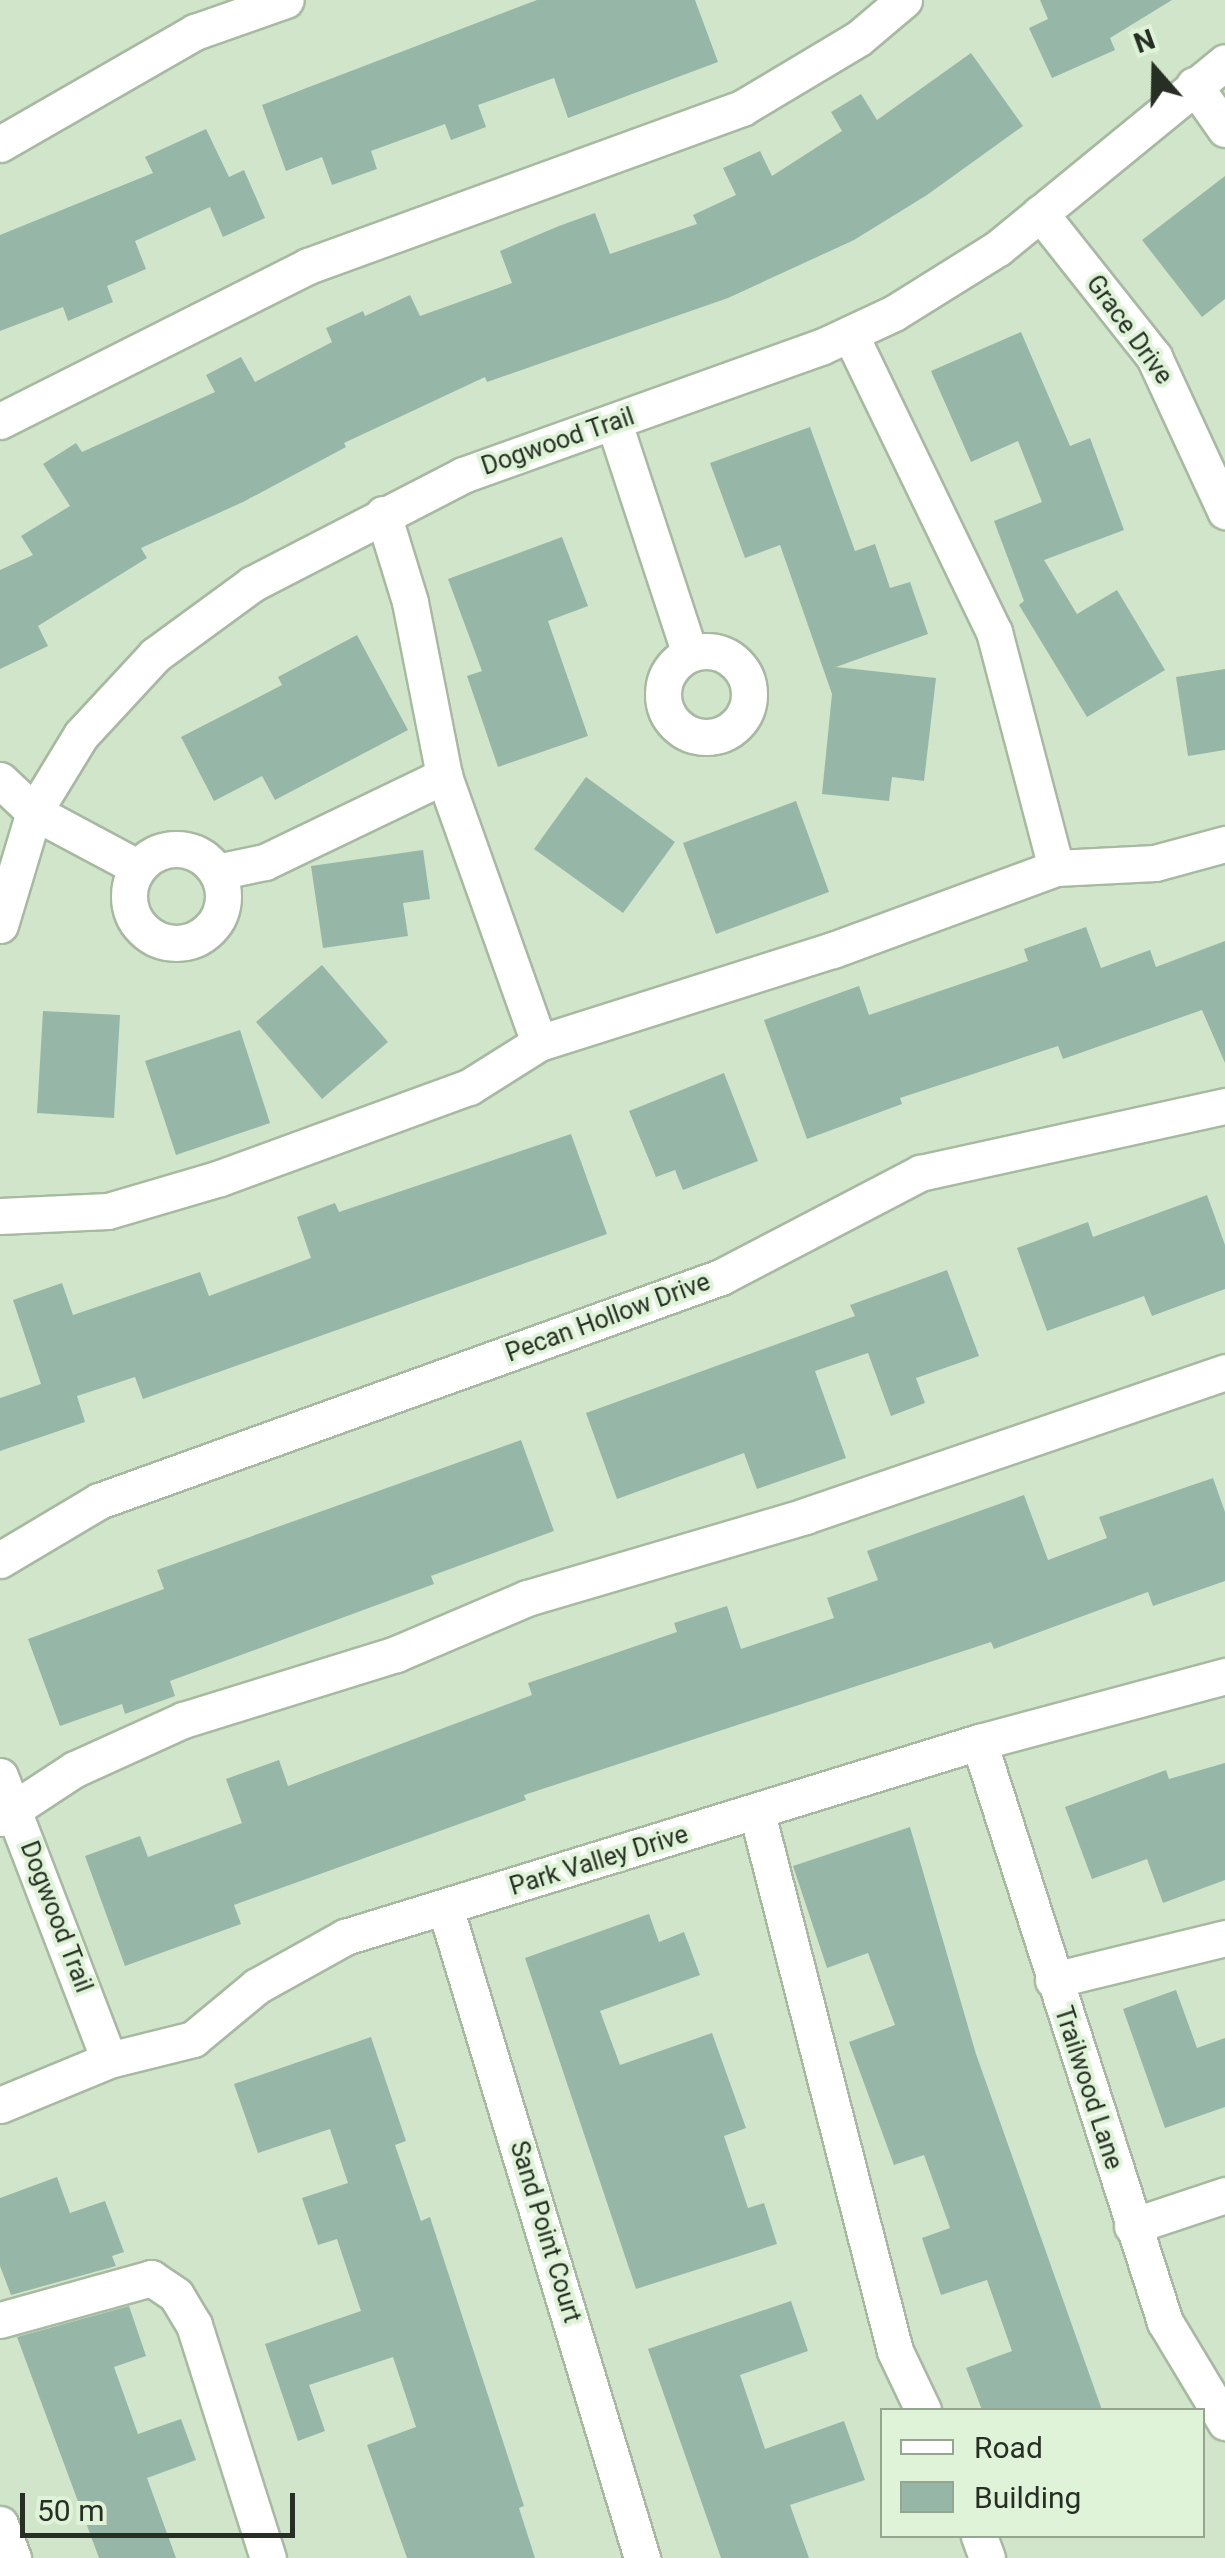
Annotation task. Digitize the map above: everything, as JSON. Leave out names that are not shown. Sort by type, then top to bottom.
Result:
[{"type":"street","points":[[0,144],[195,32],[286,0]]},
{"type":"street","points":[[0,422],[308,266],[742,108],[859,38],[904,0]]},
{"type":"street","name":"Dogwood Trail","points":[[0,925],[34,812],[81,734],[155,655],[252,584],[463,475],[850,334],[998,248],[1225,62]]},
{"type":"street","points":[[1194,85],[1225,129]]},
{"type":"street","name":"Grace Drive","points":[[1040,213],[1154,357],[1225,511]]},
{"type":"street","points":[[850,334],[994,632],[1056,868]]},
{"type":"street","points":[[614,423],[690,654]]},
{"type":"street","points":[[383,514],[410,602],[444,776],[539,1043]]},
{"type":"street","points":[[217,872],[265,862],[444,776]]},
{"type":"street","points":[[0,780],[34,812],[138,867]]},
{"type":"street","points":[[0,1216],[108,1211],[220,1178],[469,1087],[539,1043],[833,950],[1056,868],[1154,863],[1225,844]]},
{"type":"street","points":[[178,848],[194,852],[217,872],[223,902],[210,930],[182,944],[151,937],[131,913],[130,882],[138,867],[149,856],[178,848]]},
{"type":"street","name":"Pecan Hollow Drive","points":[[0,1560],[99,1500],[721,1277],[920,1174],[1225,1106]]},
{"type":"street","points":[[6,1816],[75,1769],[182,1720],[396,1654],[527,1598],[805,1516],[1225,1372]]},
{"type":"street","name":"Park Valley Drive","points":[[0,2105],[110,2060],[193,2038],[257,1986],[345,1937],[979,1742],[1225,1676]]},
{"type":"street","name":"Trailwood Lane","points":[[979,1742],[1166,2322],[1225,2422]]},
{"type":"street","name":"Dogwood Trail","points":[[0,1776],[6,1816],[110,2060]]},
{"type":"street","points":[[757,1813],[896,2351],[922,2408]]},
{"type":"street","name":"Sand Point Court","points":[[445,1907],[642,2558]]},
{"type":"street","points":[[1053,1980],[1225,1938]]},
{"type":"street","points":[[1132,2226],[1225,2196]]},
{"type":"street","points":[[0,2320],[151,2278],[176,2295],[194,2325],[268,2558]]},
{"type":"street","points":[[0,2524],[13,2558]]},
{"type":"building","points":[[537,0],[695,0],[718,62],[568,118],[554,78],[478,105],[486,127],[451,140],[445,124],[371,151],[377,169],[332,185],[322,157],[286,171],[262,105]]},
{"type":"building","points":[[1040,0],[1172,0],[1110,38],[1115,50],[1052,78],[1029,28],[1048,19]]},
{"type":"building","points":[[971,53],[1023,126],[927,195],[854,240],[728,298],[487,382],[485,377],[344,443],[346,447],[243,502],[141,548],[147,558],[38,626],[48,646],[0,669],[0,570],[33,555],[21,536],[70,506],[43,464],[76,443],[82,452],[215,392],[206,375],[241,357],[255,382],[332,342],[326,328],[363,311],[365,316],[410,295],[420,316],[512,283],[500,251],[595,213],[610,254],[697,224],[693,215],[736,195],[723,168],[760,151],[772,176],[842,131],[831,112],[861,94],[877,120]]},
{"type":"building","points":[[206,129],[229,177],[244,170],[265,218],[223,237],[210,207],[135,241],[146,269],[107,286],[113,302],[68,321],[63,307],[0,331],[0,235],[153,173],[145,157]]},
{"type":"building","points":[[1225,176],[1225,299],[1202,317],[1142,240]]},
{"type":"building","points":[[1021,332],[1070,446],[1090,438],[1124,530],[1044,560],[1077,614],[1117,590],[1165,670],[1087,717],[1019,605],[1024,601],[994,521],[1042,502],[1018,441],[971,462],[931,371]]},
{"type":"building","points":[[810,427],[855,551],[875,544],[890,588],[910,582],[928,634],[836,667],[936,678],[924,781],[892,777],[889,801],[822,794],[832,694],[780,545],[745,558],[710,463]]},
{"type":"building","points":[[562,537],[588,606],[548,621],[588,736],[498,767],[467,676],[482,671],[448,579]]},
{"type":"building","points":[[357,635],[408,730],[275,800],[262,776],[214,801],[181,737],[282,685],[278,677]]},
{"type":"building","points":[[1225,669],[1225,750],[1188,756],[1176,677]]},
{"type":"building","points":[[586,777],[675,842],[623,913],[534,849]]},
{"type":"building","points":[[796,801],[829,892],[716,934],[683,843]]},
{"type":"building","points":[[423,850],[430,899],[403,903],[408,936],[323,948],[311,866]]},
{"type":"building","points":[[1086,927],[1101,968],[1150,950],[1156,967],[1225,941],[1225,1063],[1202,1010],[1063,1059],[1058,1046],[900,1098],[902,1104],[807,1139],[764,1020],[859,986],[869,1015],[1028,961],[1024,949]]},
{"type":"building","points":[[322,965],[388,1042],[322,1099],[256,1022]]},
{"type":"building","points":[[43,1011],[120,1015],[114,1118],[37,1113]]},
{"type":"building","points":[[240,1030],[270,1123],[176,1155],[145,1061]]},
{"type":"building","points":[[724,1073],[758,1161],[683,1190],[675,1170],[656,1177],[629,1111]]},
{"type":"building","points":[[571,1134],[607,1234],[143,1399],[135,1377],[77,1396],[85,1422],[0,1451],[0,1398],[41,1384],[13,1300],[62,1283],[73,1315],[200,1272],[209,1296],[311,1258],[297,1217],[335,1203],[339,1212]]},
{"type":"building","points":[[1207,1195],[1225,1245],[1225,1289],[1152,1316],[1144,1296],[1047,1331],[1017,1248],[1088,1222],[1093,1237]]},
{"type":"building","points":[[947,1270],[979,1356],[916,1378],[925,1403],[891,1416],[868,1353],[815,1371],[846,1458],[757,1489],[744,1453],[617,1499],[586,1413],[855,1316],[850,1305]]},
{"type":"building","points":[[521,1440],[554,1531],[431,1576],[434,1584],[170,1681],[175,1696],[125,1714],[122,1704],[60,1726],[28,1639],[164,1589],[157,1570]]},
{"type":"building","points":[[1213,1478],[1225,1512],[1225,1581],[1153,1606],[1148,1592],[994,1649],[991,1642],[524,1795],[526,1800],[234,1905],[241,1924],[125,1966],[85,1856],[140,1836],[148,1857],[242,1823],[226,1779],[279,1760],[288,1786],[532,1695],[528,1683],[677,1632],[674,1623],[727,1606],[741,1649],[834,1618],[827,1598],[878,1580],[867,1551],[1024,1495],[1048,1560],[1107,1538],[1099,1517]]},
{"type":"building","points":[[1225,1763],[1225,1880],[1163,1903],[1147,1859],[1092,1879],[1065,1807],[1166,1770],[1169,1779]]},
{"type":"building","points":[[910,1827],[976,2054],[1101,2408],[981,2408],[966,2368],[1012,2351],[987,2280],[941,2295],[922,2238],[950,2228],[924,2155],[894,2165],[849,2042],[895,2025],[868,1953],[827,1968],[793,1866]]},
{"type":"building","points":[[649,1914],[659,1942],[684,1932],[700,1975],[600,2011],[620,2065],[712,2033],[746,2128],[724,2136],[748,2208],[764,2203],[777,2244],[636,2289],[525,1958]]},
{"type":"building","points":[[1176,1990],[1197,2048],[1225,2038],[1225,2107],[1165,2128],[1123,2009]]},
{"type":"building","points":[[371,2037],[406,2141],[395,2145],[421,2221],[430,2217],[524,2506],[519,2508],[535,2558],[407,2558],[367,2445],[416,2427],[393,2357],[309,2385],[325,2431],[298,2441],[265,2344],[361,2311],[337,2239],[318,2245],[302,2198],[348,2183],[330,2129],[258,2153],[234,2084]]},
{"type":"building","points":[[57,2177],[70,2213],[105,2201],[124,2252],[112,2256],[116,2266],[11,2295],[0,2266],[0,2198]]},
{"type":"building","points":[[791,2301],[808,2351],[740,2375],[765,2449],[844,2421],[865,2480],[790,2505],[809,2558],[721,2558],[648,2349]]},
{"type":"building","points":[[129,2306],[146,2356],[114,2367],[138,2434],[181,2419],[196,2460],[147,2478],[176,2558],[99,2558],[17,2337]]}]
